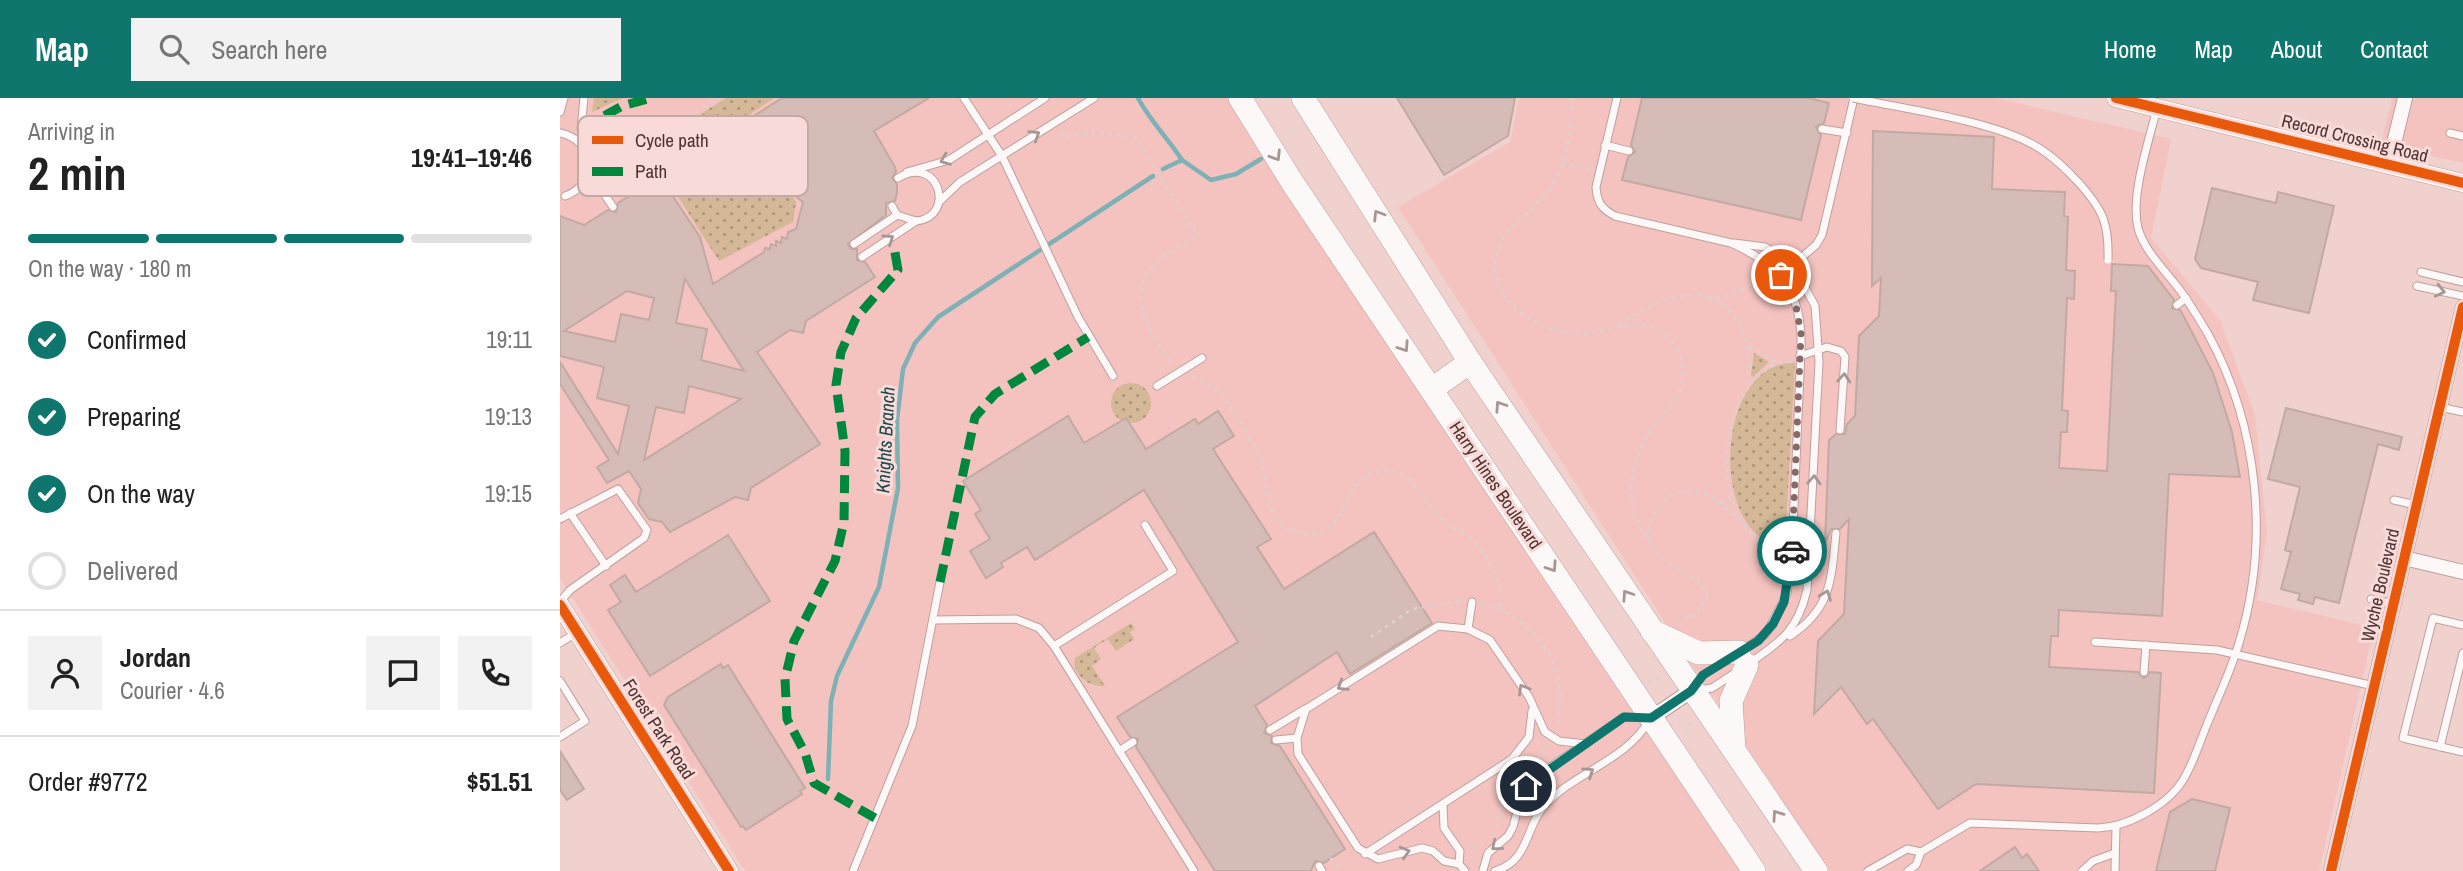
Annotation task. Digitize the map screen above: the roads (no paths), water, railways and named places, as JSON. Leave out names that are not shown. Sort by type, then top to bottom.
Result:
[{"type":"main road","name":"Harry Hines Boulevard","points":[[1240,98],[1754,871]]},
{"type":"main road","points":[[1303,98],[1470,362],[1658,626],[1691,691],[1816,871]]},
{"type":"main road","points":[[1432,389],[1470,362]]},
{"type":"main road","points":[[1658,626],[1699,653],[1743,659],[1731,701],[1734,753]]},
{"type":"street","name":"Record Crossing Road","points":[[2116,98],[2463,183]]},
{"type":"street","points":[[2389,164],[2405,98]]},
{"type":"street","name":"Wyche Boulevard","points":[[2331,871],[2463,307]]},
{"type":"street","points":[[2404,558],[2463,572]]},
{"type":"street","name":"Forest Park Road","points":[[560,603],[729,871]]},
{"type":"street","points":[[1651,718],[1691,691]]},
{"type":"lane","points":[[560,112],[564,98]]},
{"type":"lane","points":[[582,116],[584,98]]},
{"type":"lane","points":[[964,98],[1002,156],[1078,317],[1113,376]]},
{"type":"lane","points":[[898,178],[907,172],[949,160],[1045,98]]},
{"type":"lane","points":[[862,257],[916,221],[933,213],[939,202],[960,182],[1094,98]]},
{"type":"lane","points":[[1617,98],[1599,172],[1597,199],[1602,209],[1615,216],[1731,243],[1765,247],[1792,263],[1815,306],[1819,348],[1807,590],[1804,606],[1783,640]]},
{"type":"lane","points":[[1781,275],[1816,245],[1822,235],[1854,98],[2002,131],[2038,147],[2062,164],[2101,207],[2109,234],[2108,260]]},
{"type":"lane","points":[[1908,871],[1916,865],[1921,852],[1970,823],[2116,827],[2152,807],[2181,783],[2236,654],[2254,571],[2257,519],[2252,467],[2232,389],[2209,336],[2186,298],[2144,245],[2136,214],[2157,108]]},
{"type":"lane","points":[[1822,129],[1847,133]]},
{"type":"lane","points":[[560,133],[578,140]]},
{"type":"lane","points":[[2450,133],[2463,136]]},
{"type":"lane","points":[[1605,145],[1629,151]]},
{"type":"lane","points":[[907,172],[920,172],[932,178],[939,189],[939,202]]},
{"type":"lane","points":[[565,196],[578,188]]},
{"type":"lane","points":[[606,196],[613,206]]},
{"type":"lane","points":[[892,205],[897,215],[916,221]]},
{"type":"lane","points":[[854,244],[897,215]]},
{"type":"lane","points":[[1691,691],[1712,688],[1766,634],[1780,613],[1787,594],[1792,550],[1799,315],[1781,275],[1749,251],[1731,243]]},
{"type":"lane","points":[[2421,272],[2463,282]]},
{"type":"lane","points":[[2417,286],[2463,296]]},
{"type":"lane","points":[[2177,305],[2186,298]]},
{"type":"lane","points":[[1798,358],[1819,348],[1837,349],[1845,357],[1840,430]]},
{"type":"lane","points":[[1157,386],[1202,358]]},
{"type":"lane","points":[[2440,407],[2463,412]]},
{"type":"lane","points":[[560,519],[614,489],[622,492],[647,530],[646,534],[606,566],[570,590],[560,603]]},
{"type":"lane","points":[[2394,500],[2417,505]]},
{"type":"lane","points":[[570,513],[606,566]]},
{"type":"lane","points":[[1054,646],[1173,571],[1145,525]]},
{"type":"lane","points":[[1691,691],[1703,675],[1783,640],[1809,622],[1825,601],[1836,533]]},
{"type":"lane","points":[[853,871],[912,726],[940,582]]},
{"type":"lane","points":[[2371,599],[2393,604]]},
{"type":"lane","points":[[1468,629],[1472,602]]},
{"type":"lane","points":[[2463,625],[2433,618],[2403,738],[2463,752]]},
{"type":"lane","points":[[933,620],[1016,619],[1039,628],[1054,646],[1194,871]]},
{"type":"lane","points":[[1270,730],[1438,626],[1468,629],[1490,640],[1528,697],[1532,711],[1552,737],[1571,744],[1586,744]]},
{"type":"lane","points":[[560,643],[577,633]]},
{"type":"lane","points":[[2095,642],[2236,654],[2374,687]]},
{"type":"lane","points":[[2144,672],[2146,645]]},
{"type":"lane","points":[[2440,747],[2463,653]]},
{"type":"lane","points":[[560,681],[585,721],[560,737]]},
{"type":"lane","points":[[1306,709],[1297,738],[1298,754],[1364,854],[1378,859],[1422,848],[1433,851],[1444,861],[1462,867],[1460,851],[1444,828],[1443,804]]},
{"type":"lane","points":[[1364,854],[1521,751],[1529,737],[1532,711]]},
{"type":"lane","points":[[1484,871],[1488,853],[1508,836],[1513,827],[1526,786],[1624,717],[1651,718],[1638,739],[1542,807],[1522,850],[1513,861],[1494,871]]},
{"type":"lane","points":[[1276,740],[1297,738]]},
{"type":"lane","points":[[1119,751],[1133,742]]},
{"type":"lane","points":[[2115,871],[2116,827]]},
{"type":"lane","points":[[1868,871],[1907,849],[1921,852]]},
{"type":"lane","points":[[2082,871],[2094,861],[2115,853]]},
{"type":"waterway","points":[[1138,98],[1182,160]]},
{"type":"waterway","name":"Knights Branch","points":[[1163,169],[1182,160],[1211,180],[1236,174],[1261,159]]},
{"type":"waterway","name":"Knights Branch","points":[[828,779],[831,701],[837,676],[879,587],[898,488],[897,420],[903,369],[915,343],[938,317],[1153,176]]}]
